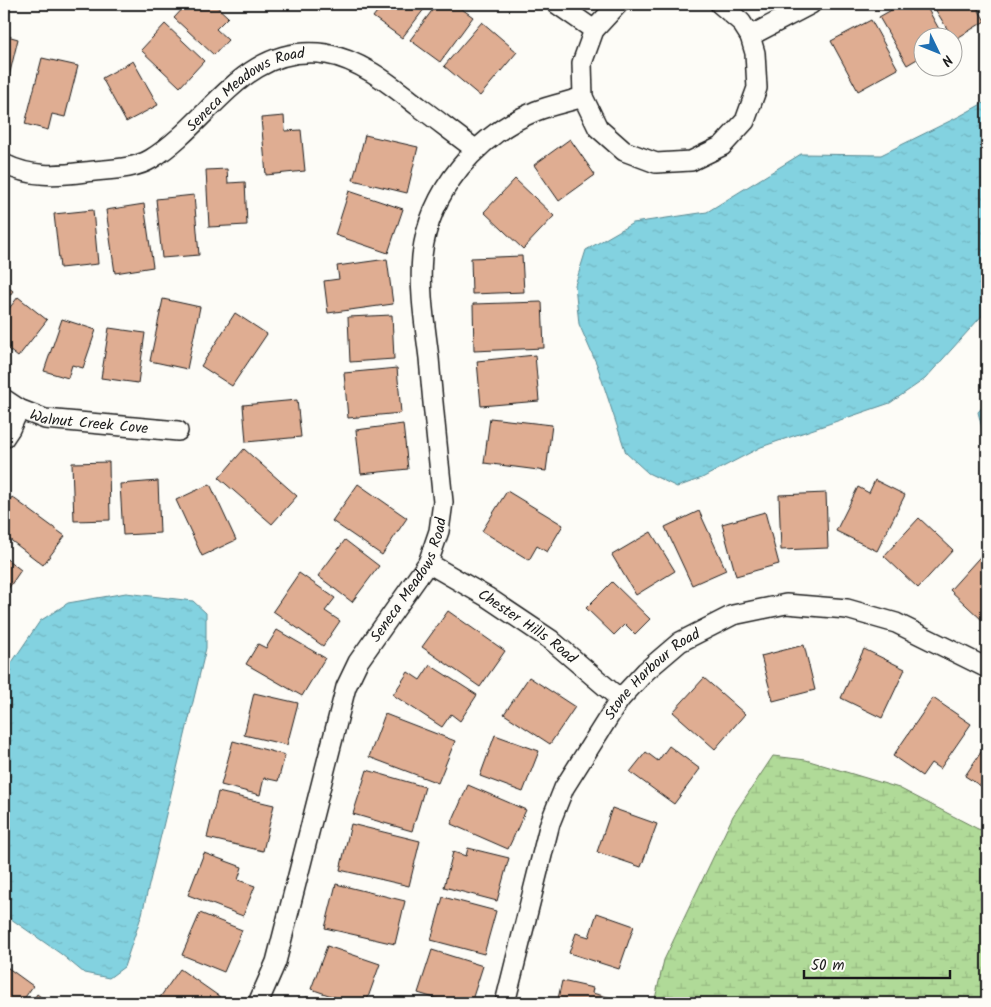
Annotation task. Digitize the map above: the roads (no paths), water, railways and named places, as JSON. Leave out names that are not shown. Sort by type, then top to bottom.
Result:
[{"type":"street","points":[[557,4],[594,30]]},
{"type":"street","points":[[597,4],[617,4]]},
{"type":"street","points":[[617,4],[594,30],[582,63],[584,97],[598,128],[624,152],[656,163],[691,161],[722,146],[746,120],[757,88],[755,53],[750,36],[741,22],[720,4]]},
{"type":"street","points":[[750,36],[811,4]]},
{"type":"street","name":"Seneca Meadows Road","points":[[4,164],[18,170],[44,175],[68,174],[129,166],[150,160],[170,146],[237,81],[263,64],[295,53],[327,54],[358,64],[384,80],[475,149]]},
{"type":"street","name":"Seneca Meadows Road","points":[[258,1003],[276,962],[346,687],[358,662],[428,563],[439,530],[443,502],[422,297],[422,256],[431,218],[448,183],[475,149],[505,127],[537,111],[584,97]]},
{"type":"street","points":[[4,438],[10,429],[12,404]]},
{"type":"street","name":"Walnut Creek Cove","points":[[12,404],[45,419],[178,431]]},
{"type":"street","name":"Chester Hills Road","points":[[428,563],[487,597],[551,640],[620,698]]},
{"type":"street","name":"Stone Harbour Road","points":[[506,1003],[550,823],[564,788],[620,698],[646,671],[680,642],[733,615],[786,604],[847,609],[896,623],[987,668]]},
{"type":"water","points":[[987,101],[987,310],[925,379],[890,403],[761,447],[702,478],[677,487],[648,473],[626,453],[597,365],[579,324],[575,285],[586,250],[633,223],[707,212],[801,154],[881,155]]},
{"type":"water","points":[[987,402],[987,443],[978,412]]},
{"type":"water","points":[[126,593],[193,601],[206,613],[206,648],[142,914],[124,967],[109,978],[84,973],[61,954],[4,914],[4,674],[40,621],[68,603]]}]
